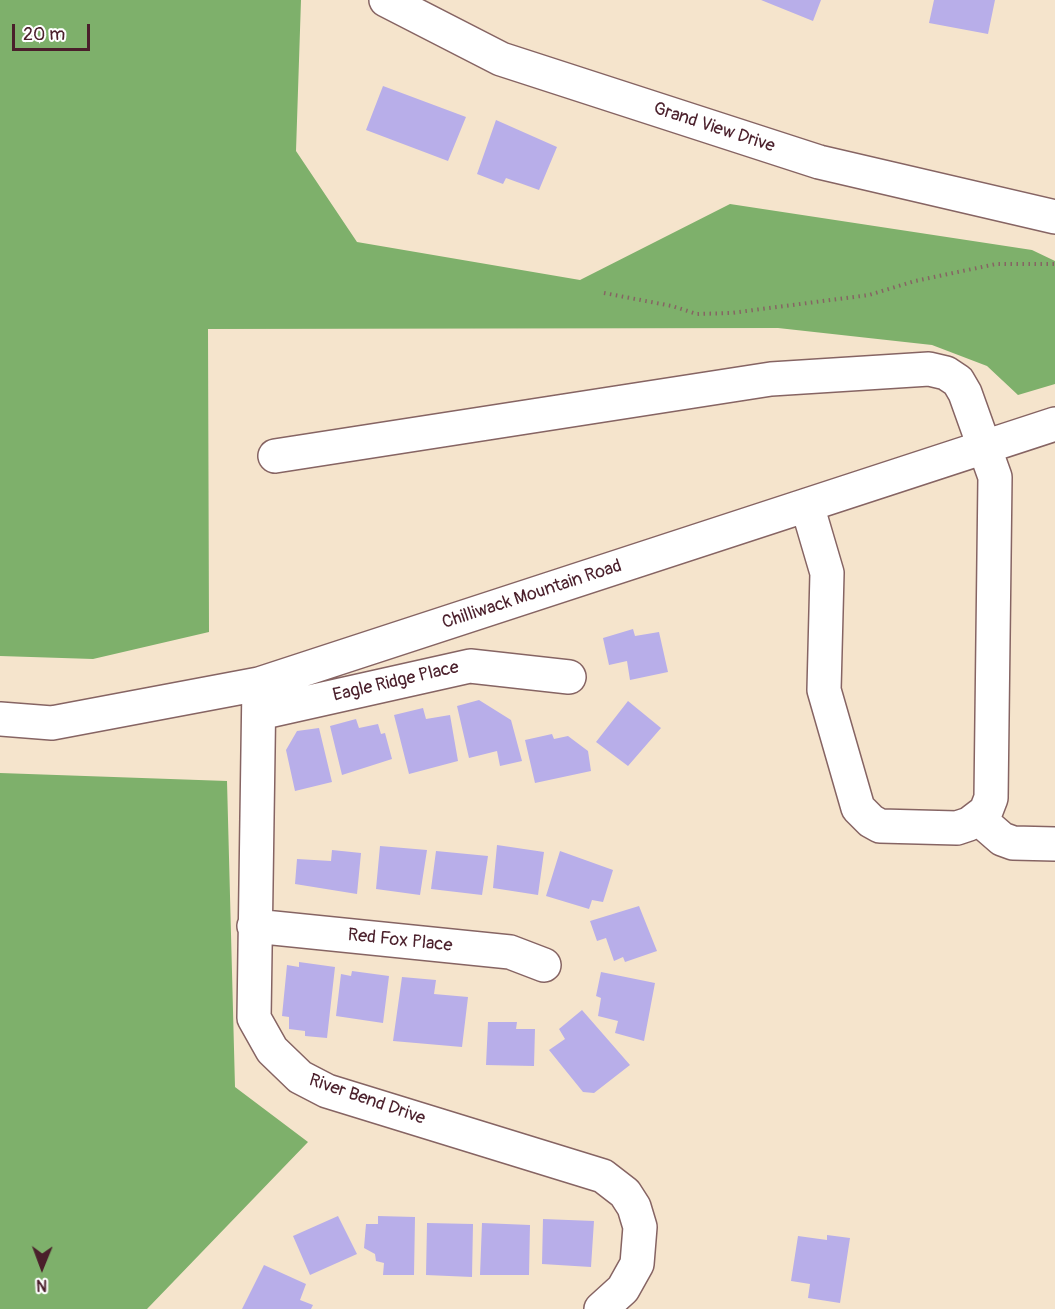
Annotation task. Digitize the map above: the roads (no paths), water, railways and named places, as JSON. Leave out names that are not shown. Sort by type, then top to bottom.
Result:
[{"type":"street","name":"Grand View Drive","points":[[386,0],[501,59],[819,162],[1055,217]]},
{"type":"street","points":[[274,456],[771,379],[929,369],[946,373],[958,381],[995,477],[991,798],[986,811],[979,819],[957,828],[880,826],[871,821],[858,808],[824,690],[827,573],[807,504]]},
{"type":"street","name":"Chilliwack Mountain Road","points":[[0,719],[52,723],[259,698],[807,504],[1055,424]]},
{"type":"street","name":"Eagle Ridge Place","points":[[259,698],[470,666],[569,677]]},
{"type":"street","name":"River Bend Drive","points":[[259,698],[254,1018],[272,1050],[300,1077],[327,1090],[603,1176],[625,1193],[634,1207],[640,1227],[637,1264],[622,1289],[601,1309]]},
{"type":"street","points":[[979,819],[1002,839],[1013,843],[1055,844]]},
{"type":"street","name":"Red Fox Place","points":[[254,926],[510,952],[544,965]]}]
